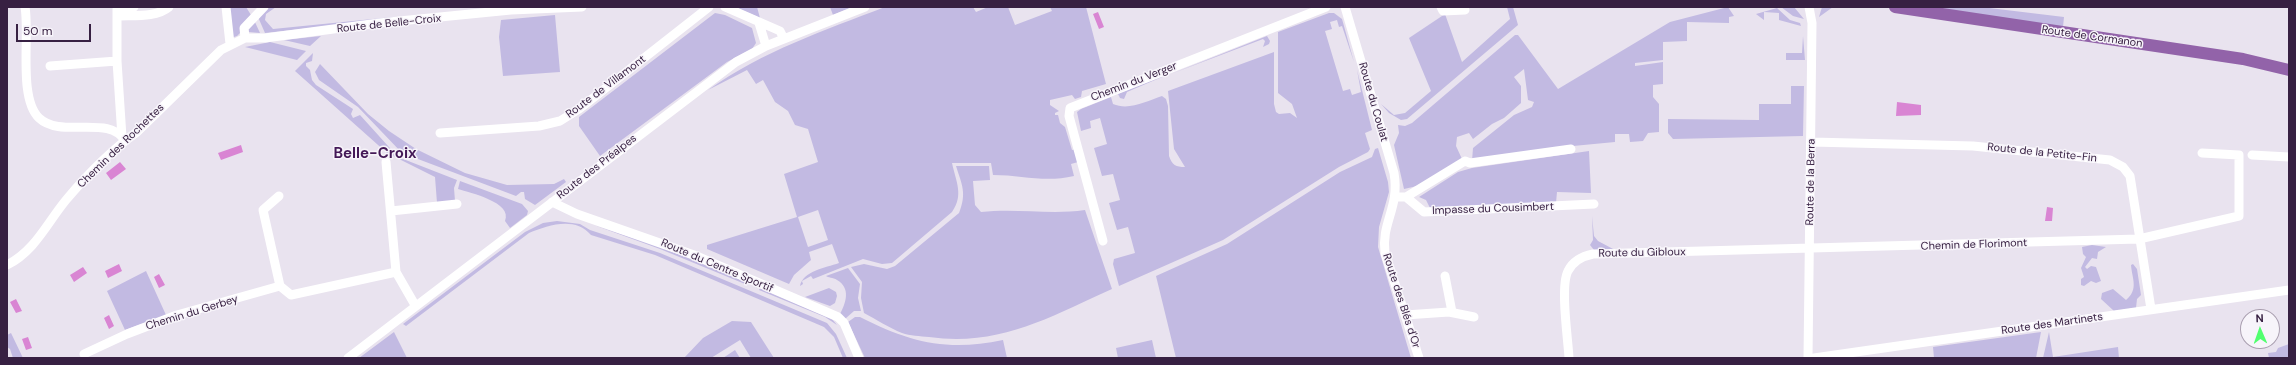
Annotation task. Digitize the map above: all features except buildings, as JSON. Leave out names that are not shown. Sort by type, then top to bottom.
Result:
[{"type":"main road","name":"Route de Cormanon","points":[[1895,7],[2243,59],[2289,70]]},
{"type":"street","points":[[25,7],[28,88],[31,107],[35,114],[45,123],[57,127],[98,127],[124,139],[117,61],[117,9],[134,7]]},
{"type":"street","points":[[117,16],[153,14],[164,12],[169,7]]},
{"type":"street","points":[[226,7],[230,44]]},
{"type":"street","points":[[245,38],[244,28],[264,7]]},
{"type":"street","name":"Route de Belle-Croix","points":[[245,38],[264,38],[379,23],[511,10],[582,7]]},
{"type":"street","name":"Route de Villamont","points":[[440,133],[539,126],[560,122],[709,7]]},
{"type":"street","points":[[725,7],[780,31],[784,39]]},
{"type":"street","name":"Route des Préalpes","points":[[348,358],[415,305],[736,62],[766,46],[865,7]]},
{"type":"street","name":"Chemin du Verger","points":[[1103,241],[1069,116],[1070,108],[1326,7]]},
{"type":"street","name":"Route du Coulat","points":[[1346,7],[1394,173],[1396,197]]},
{"type":"street","points":[[1441,7],[1443,11],[1465,10]]},
{"type":"street","name":"Route de la Berra","points":[[1808,358],[1812,142],[1812,23],[1809,7]]},
{"type":"street","points":[[762,24],[766,46]]},
{"type":"street","name":"Chemin des Rochettes","points":[[7,265],[32,247],[86,177],[124,139],[137,132],[221,50],[230,44],[245,38]]},
{"type":"street","points":[[50,66],[117,61]]},
{"type":"street","name":"Route de la Petite-Fin","points":[[1812,142],[1973,146],[2110,160],[2123,167],[2130,176],[2151,309]]},
{"type":"street","points":[[1396,197],[1406,197],[1465,161],[1470,163],[1571,149]]},
{"type":"street","name":"Chemin de Florimont","points":[[1809,248],[2139,239],[2239,216],[2239,155],[2202,153]]},
{"type":"street","points":[[2252,155],[2289,157]]},
{"type":"street","points":[[386,162],[396,272],[415,305]]},
{"type":"street","points":[[279,196],[263,210],[280,286],[291,295],[396,272]]},
{"type":"street","name":"Route des Blés d'Or","points":[[1396,197],[1386,228],[1384,245],[1387,260],[1419,358]]},
{"type":"street","name":"Impasse du Cousimbert","points":[[1406,197],[1424,212],[1594,204]]},
{"type":"street","name":"Route du Centre Sportif","points":[[552,202],[577,214],[694,255],[838,317],[844,323],[859,358]]},
{"type":"street","points":[[391,212],[457,204]]},
{"type":"street","name":"Route du Gibloux","points":[[1569,358],[1565,284],[1568,270],[1581,257],[1593,254],[1809,248]]},
{"type":"street","points":[[1445,276],[1452,312]]},
{"type":"street","name":"Chemin du Gerbey","points":[[84,354],[127,334],[177,315],[280,286]]},
{"type":"street","name":"Route des Martinets","points":[[1814,358],[2289,290]]},
{"type":"street","points":[[1406,315],[1452,312],[1474,317]]},
{"type":"shaded area","points":[[228,7],[246,7],[251,15],[240,27],[240,33],[231,38]]},
{"type":"shaded area","points":[[269,7],[276,7],[266,14],[265,20],[273,29],[393,17],[393,19],[265,33],[258,17]]},
{"type":"shaded area","points":[[735,7],[757,7],[760,18]]},
{"type":"shaded area","points":[[830,7],[852,7],[833,15]]},
{"type":"shaded area","points":[[885,7],[973,7],[976,12],[988,7],[1008,7],[1015,25],[1052,11],[1050,7],[1086,7],[1106,84],[1082,91],[1081,97],[1075,99],[1072,95],[1050,100],[1050,105],[1059,111],[1055,113],[1055,115],[1058,115],[1060,123],[1065,127],[1072,150],[1077,149],[1078,162],[1071,164],[1074,176],[1043,179],[993,175],[991,163],[952,163],[958,188],[958,200],[956,206],[952,212],[892,263],[882,264],[863,259],[813,279],[811,276],[802,281],[810,273],[839,263],[832,244],[809,252],[811,260],[794,275],[789,284],[707,249],[707,245],[797,217],[784,174],[818,162],[808,129],[795,125],[788,111],[775,102],[763,80],[756,84],[747,70],[708,90],[750,64],[794,43]],"holes":[[[818,210],[828,240],[808,247],[798,217]]]},
{"type":"shaded area","points":[[1507,7],[1513,7],[1518,25],[1407,119],[1401,120],[1389,113],[1381,104],[1394,115],[1405,113],[1431,91],[1409,38],[1445,14],[1462,62],[1510,19]]},
{"type":"shaded area","points":[[1728,7],[1734,16],[1729,17],[1729,23],[1687,22],[1687,41],[1663,42],[1663,60],[1635,63],[1635,66],[1663,62],[1663,84],[1653,85],[1653,97],[1659,104],[1659,132],[1648,133],[1643,141],[1630,142],[1629,134],[1615,134],[1615,142],[1573,146],[1472,161],[1473,148],[1514,115],[1532,107],[1534,102],[1528,100],[1524,69],[1514,77],[1521,86],[1521,103],[1504,118],[1492,124],[1473,139],[1469,133],[1457,137],[1456,146],[1462,159],[1417,186],[1404,189],[1394,145],[1399,133],[1398,125],[1405,126],[1412,123],[1515,35],[1518,35],[1558,89],[1670,22]]},
{"type":"shaded area","points":[[1781,7],[1794,7],[1804,19],[1793,16]]},
{"type":"shaded area","points":[[1822,7],[1833,7],[1819,17]]},
{"type":"shaded area","points":[[1928,7],[1981,7],[2064,17],[2063,27]]},
{"type":"shaded area","points":[[1777,8],[1790,20],[1800,23],[1801,26],[1779,20],[1779,13],[1764,12],[1764,20],[1756,14]]},
{"type":"shaded area","points":[[1098,12],[1104,27],[1099,29],[1093,14]]},
{"type":"shaded area","points":[[715,13],[725,15],[752,28],[756,43],[752,49],[727,62],[600,156],[579,126],[579,117]]},
{"type":"shaded area","points":[[1329,13],[1334,13],[1342,19],[1354,62],[1342,26],[1339,27],[1337,20],[1330,22],[1332,29],[1325,31],[1343,91],[1350,89],[1352,95],[1361,92],[1357,70],[1372,130],[1365,133],[1370,149],[1368,152],[1339,167],[1223,240],[1119,286],[1113,264],[1114,259],[1135,253],[1128,227],[1117,230],[1109,203],[1120,200],[1113,174],[1102,176],[1094,148],[1107,144],[1100,118],[1090,121],[1091,128],[1081,131],[1077,112],[1111,97],[1113,104],[1119,106],[1132,106],[1162,96],[1166,99],[1168,106],[1169,156],[1175,165],[1185,167],[1174,149],[1168,91],[1274,52],[1274,104],[1276,112],[1279,114],[1290,113],[1297,118],[1292,104],[1278,93],[1278,32]]},
{"type":"shaded area","points":[[555,15],[560,72],[503,76],[499,37],[501,20]]},
{"type":"shaded area","points":[[254,20],[260,33],[249,32],[248,29]]},
{"type":"shaded area","points":[[321,36],[310,46],[284,40]]},
{"type":"shaded area","points":[[1267,36],[1270,41],[1269,44],[1263,47],[1265,41],[1263,39],[1171,74]]},
{"type":"shaded area","points":[[1803,36],[1805,60],[1786,60],[1786,53],[1802,53]]},
{"type":"shaded area","points":[[270,42],[306,51],[297,60],[245,47]]},
{"type":"shaded area","points":[[313,53],[312,61],[306,63],[306,66],[310,70],[312,80],[316,85],[353,109],[351,114],[353,118],[360,115],[398,157],[457,180],[454,188],[455,201],[437,203],[435,177],[387,153],[295,71]]},
{"type":"shaded area","points":[[320,64],[368,114],[389,131],[416,149],[465,173],[507,185],[554,184],[564,179],[566,182],[535,205],[525,199],[524,192],[521,192],[516,196],[402,153],[358,107],[319,80],[315,72]]},
{"type":"shaded area","points":[[1169,74],[1127,92],[1124,99],[1120,98],[1118,94]]},
{"type":"shaded area","points":[[1791,86],[1804,86],[1803,136],[1673,139],[1668,133],[1668,119],[1759,120],[1759,104],[1791,104]]},
{"type":"shaded area","points":[[1897,102],[1921,105],[1921,115],[1896,116]]},
{"type":"shaded area","points":[[241,145],[243,152],[221,160],[218,153]]},
{"type":"shaded area","points":[[1378,148],[1388,182],[1389,192],[1379,227],[1378,247],[1411,358],[1176,358],[1156,276],[1227,244],[1340,172],[1372,157],[1375,149]]},
{"type":"shaded area","points":[[1589,151],[1591,193],[1557,192],[1556,203],[1430,208],[1426,200],[1419,197],[1458,172],[1472,168]]},
{"type":"shaded area","points":[[120,162],[126,169],[111,180],[106,173]]},
{"type":"shaded area","points":[[956,166],[989,166],[990,180],[973,181],[975,205],[981,212],[1059,212],[1085,210],[1112,289],[1067,310],[1024,327],[1001,334],[978,338],[954,339],[908,335],[892,329],[864,313],[861,298],[862,282],[851,267],[864,264],[887,269],[895,266],[959,213],[963,200],[963,189]]},
{"type":"shaded area","points":[[460,181],[522,204],[528,211],[527,215],[510,228],[505,221],[506,214],[503,209],[489,199],[458,189]]},
{"type":"shaded area","points":[[2047,207],[2053,208],[2052,221],[2045,221]]},
{"type":"shaded area","points":[[1592,216],[1594,236],[1598,241],[1615,250],[1594,250],[1590,245],[1593,240]]},
{"type":"shaded area","points":[[557,221],[580,224],[590,230],[660,253],[827,323],[836,334],[847,358],[843,358],[834,337],[824,327],[655,255],[591,235],[585,229],[569,224],[544,227],[529,233],[406,326],[403,324],[525,232],[543,223]]},
{"type":"shaded area","points":[[594,225],[661,247],[746,282],[745,284],[660,249]]},
{"type":"shaded area","points":[[2092,245],[2106,247],[2098,252],[2097,259],[2092,258],[2085,267],[2087,269],[2091,266],[2096,267],[2101,281],[2096,283],[2091,281],[2084,286],[2081,285],[2081,279],[2084,277],[2081,268],[2086,257],[2083,254],[2082,247]]},
{"type":"shaded area","points":[[119,264],[122,271],[108,278],[105,271]]},
{"type":"shaded area","points":[[2133,264],[2137,269],[2141,295],[2137,299],[2136,308],[2114,311],[2101,299],[2102,293],[2113,289],[2126,300],[2134,288],[2131,265]]},
{"type":"shaded area","points":[[83,267],[87,273],[74,282],[70,275]]},
{"type":"shaded area","points":[[848,268],[860,284],[858,298],[861,311],[854,311],[845,319],[840,314],[844,305],[846,291],[841,283],[826,276]]},
{"type":"shaded area","points":[[146,271],[166,315],[125,330],[107,291]]},
{"type":"shaded area","points":[[159,274],[165,285],[159,288],[154,277]]},
{"type":"shaded area","points":[[760,288],[832,319],[837,325],[825,317],[759,290]]},
{"type":"shaded area","points":[[829,288],[836,292],[837,296],[835,303],[830,306],[805,297]]},
{"type":"shaded area","points":[[16,299],[22,311],[16,313],[10,302]]},
{"type":"shaded area","points":[[109,315],[114,326],[109,329],[104,318]]},
{"type":"shaded area","points":[[855,317],[860,317],[895,333],[946,345],[964,345],[1003,340],[1007,358],[865,358],[848,322]]},
{"type":"shaded area","points":[[732,321],[751,322],[774,358],[751,358],[740,340],[711,358],[684,358],[703,338]]},
{"type":"shaded area","points":[[394,332],[407,358],[359,358]]},
{"type":"shaded area","points":[[2041,332],[2036,358],[1934,358],[1933,347]]},
{"type":"shaded area","points":[[2049,332],[2053,357],[2118,347],[2119,358],[2043,358]]},
{"type":"shaded area","points":[[11,333],[23,358],[13,358],[10,349],[7,347],[7,335]]},
{"type":"shaded area","points":[[28,337],[32,348],[26,350],[22,339]]},
{"type":"shaded area","points":[[1152,340],[1156,358],[1118,358],[1116,348]]},
{"type":"shaded area","points":[[2289,344],[2289,358],[2269,358],[2268,353],[2276,352],[2280,347]]},
{"type":"shaded area","points":[[735,350],[740,358],[723,358]]},
{"type":"district","name":"Belle-Croix","points":[[375,154]]}]
